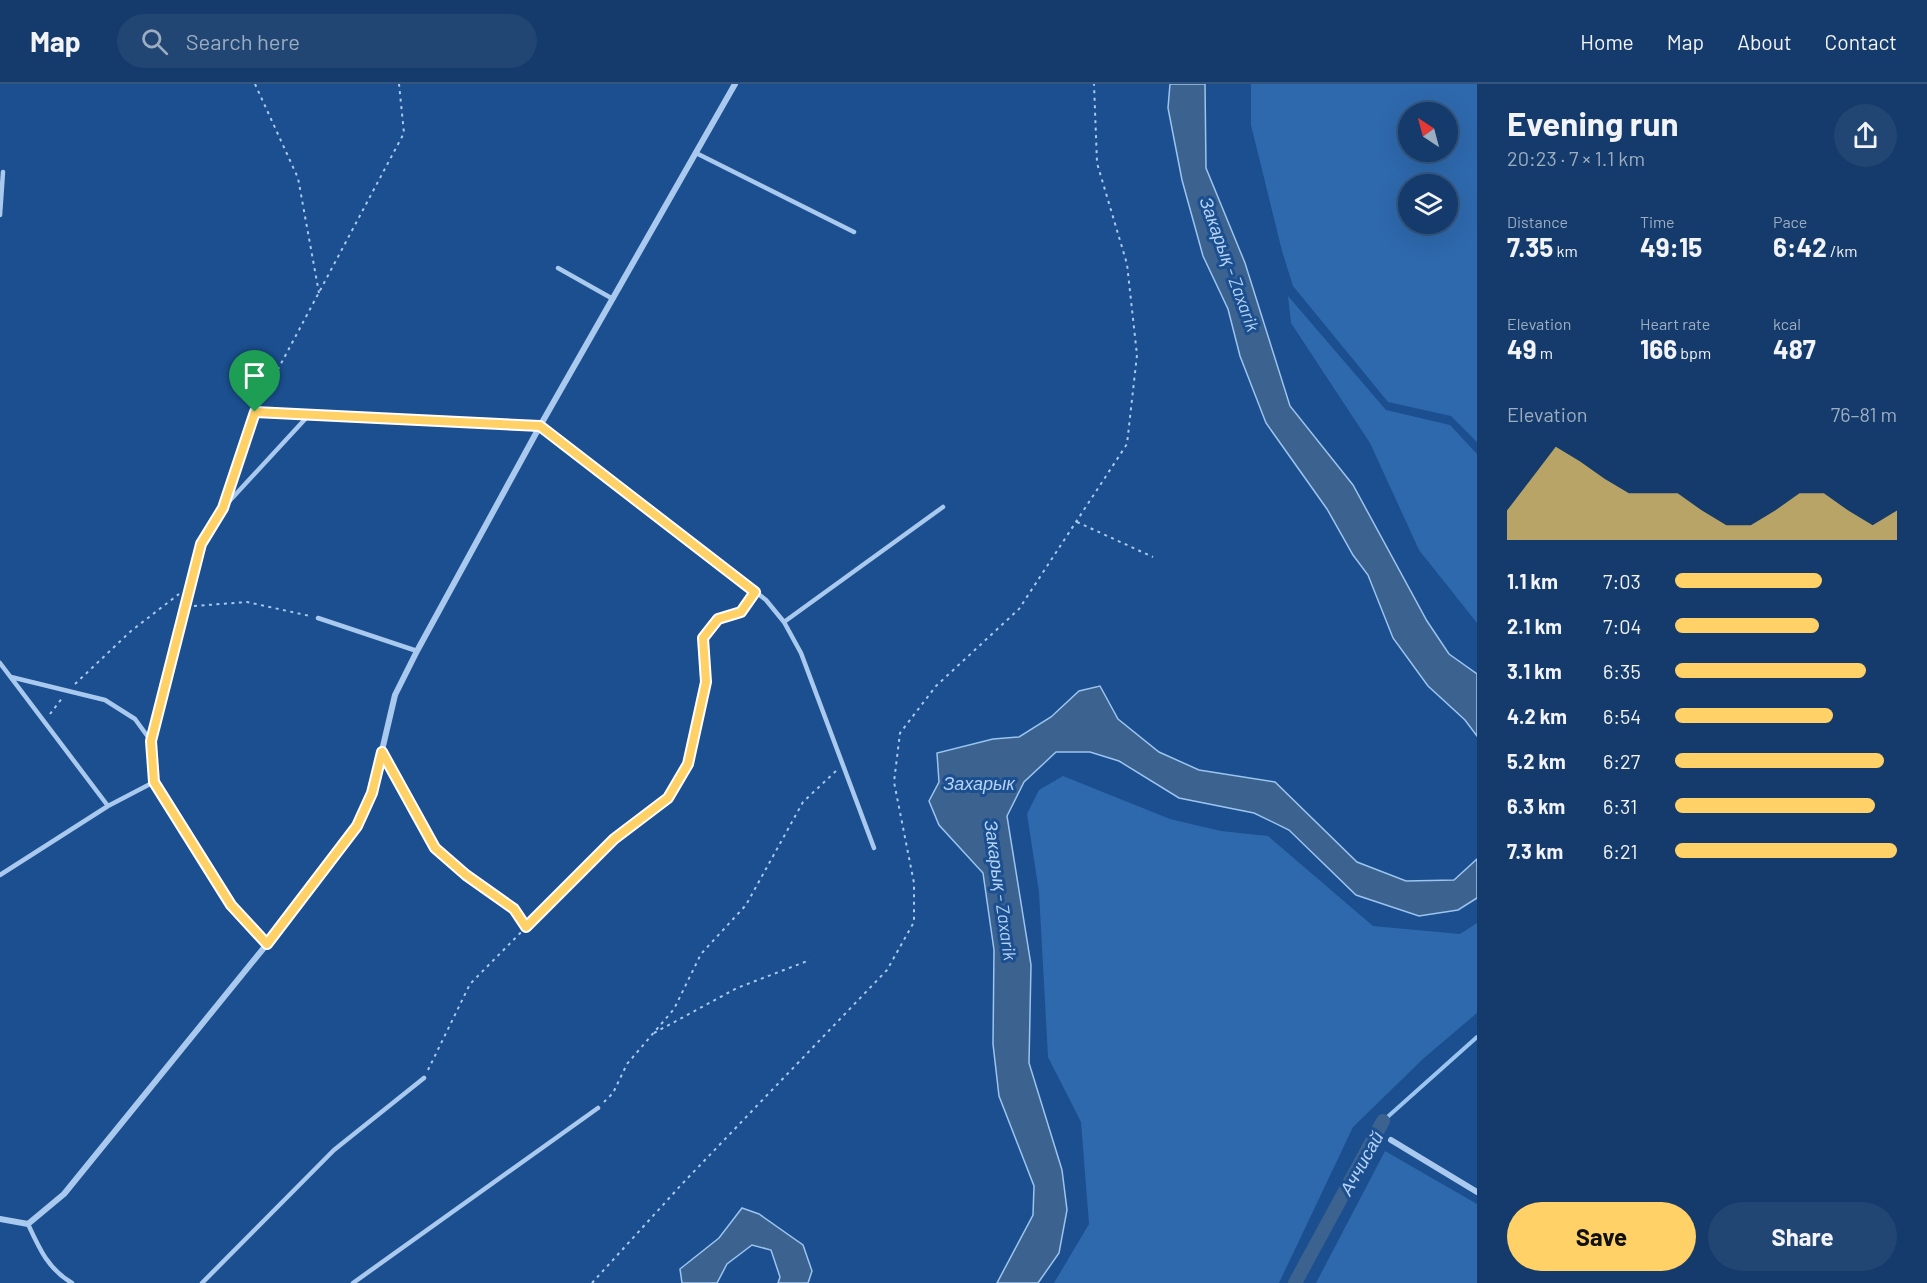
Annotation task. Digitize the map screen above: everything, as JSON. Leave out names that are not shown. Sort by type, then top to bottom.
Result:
[{"type":"street","points":[[0,1219],[28,1224],[64,1194],[267,944],[357,826],[372,793],[394,695],[540,426],[735,84]]},
{"type":"street","points":[[1391,1140],[1477,1192]]},
{"type":"lane","points":[[696,153],[854,232]]},
{"type":"lane","points":[[0,214],[3,171]]},
{"type":"lane","points":[[558,268],[613,299]]},
{"type":"lane","points":[[255,412],[540,426],[766,600],[784,622],[801,653],[874,848]]},
{"type":"lane","points":[[267,944],[231,905],[154,782],[151,741],[201,544],[223,508],[308,416]]},
{"type":"lane","points":[[784,622],[943,507]]},
{"type":"lane","points":[[318,618],[417,651]]},
{"type":"lane","points":[[0,663],[108,806]]},
{"type":"lane","points":[[11,677],[105,700],[135,719],[151,741]]},
{"type":"lane","points":[[382,752],[435,848]]},
{"type":"lane","points":[[0,875],[108,806],[154,782]]},
{"type":"lane","points":[[202,1283],[334,1150],[424,1078]]},
{"type":"lane","points":[[353,1283],[598,1108]]},
{"type":"lane","points":[[28,1224],[41,1252],[58,1275],[72,1283]]},
{"type":"path","points":[[255,84],[298,178],[319,292]]},
{"type":"path","points":[[223,508],[255,412],[404,133],[399,84]]},
{"type":"path","points":[[592,1283],[690,1176],[887,970],[914,922],[914,883],[894,782],[900,733],[936,686],[1019,609],[1127,444],[1137,355],[1127,264],[1097,163],[1094,84]]},
{"type":"path","points":[[1077,522],[1153,557]]},
{"type":"path","points":[[44,721],[68,691],[131,632],[190,586]]},
{"type":"path","points":[[424,1078],[470,984],[614,839],[668,798],[688,764],[706,682],[703,638],[718,619],[741,612],[755,592]]},
{"type":"path","points":[[185,607],[246,602],[318,618]]},
{"type":"path","points":[[598,1108],[613,1093],[627,1064],[674,1010],[701,954],[746,905],[803,802],[843,764]]},
{"type":"path","points":[[435,848],[466,875],[514,909],[526,927]]},
{"type":"path","points":[[652,1035],[737,988],[810,960]]},
{"type":"shaded area","points":[[1251,84],[1477,84],[1477,442],[1451,416],[1388,402],[1293,286],[1282,251],[1251,125]]},
{"type":"shaded area","points":[[1288,296],[1386,410],[1450,425],[1477,454],[1477,623],[1419,550],[1370,443],[1291,323]]},
{"type":"shaded area","points":[[1063,776],[1170,819],[1221,831],[1268,836],[1373,926],[1460,934],[1477,923],[1477,1013],[1424,1058],[1353,1127],[1279,1283],[1054,1283],[1089,1224],[1081,1122],[1048,1057],[1039,892],[1027,814],[1039,790]]},
{"type":"shaded area","points":[[1385,1151],[1477,1204],[1477,1283],[1316,1283]]},
{"type":"water","name":"Закарық - Zaxarik","points":[[1170,84],[1205,84],[1206,168],[1245,263],[1290,406],[1353,485],[1427,621],[1449,654],[1477,674],[1477,736],[1465,720],[1428,686],[1393,638],[1368,575],[1353,555],[1327,509],[1266,423],[1240,356],[1228,309],[1203,256],[1182,180],[1168,108]]},
{"type":"water","name":"Захарык","points":[[1100,686],[1118,719],[1159,752],[1199,770],[1275,782],[1357,862],[1406,881],[1454,880],[1477,859],[1477,898],[1458,910],[1419,916],[1356,895],[1289,830],[1254,813],[1179,798],[1119,761],[1090,752],[1056,752],[1024,782],[1007,816],[1031,965],[1029,1063],[1062,1170],[1067,1210],[1059,1253],[1038,1283],[997,1283],[1033,1215],[1034,1186],[999,1096],[993,1044],[994,950],[983,873],[939,825],[929,801],[939,782],[937,753],[993,739],[1019,737],[1051,717],[1079,691]]},
{"type":"water","points":[[742,1208],[759,1214],[803,1245],[812,1271],[808,1283],[778,1283],[780,1277],[771,1250],[752,1245],[727,1264],[717,1283],[682,1283],[680,1269],[719,1238]]},
{"type":"waterway","name":"Аччисай","points":[[1383,1121],[1477,1037]]},
{"type":"waterway","name":"Аччисай","points":[[1295,1283],[1383,1121]]},
{"type":"route","points":[[255,412],[540,426],[755,592],[741,612],[718,619],[703,638],[706,682],[688,764],[668,798],[614,839],[526,927],[514,909],[466,875],[435,848],[382,752],[372,793],[357,826],[267,944],[231,905],[154,782],[151,741],[201,544],[223,508],[255,412]]}]
